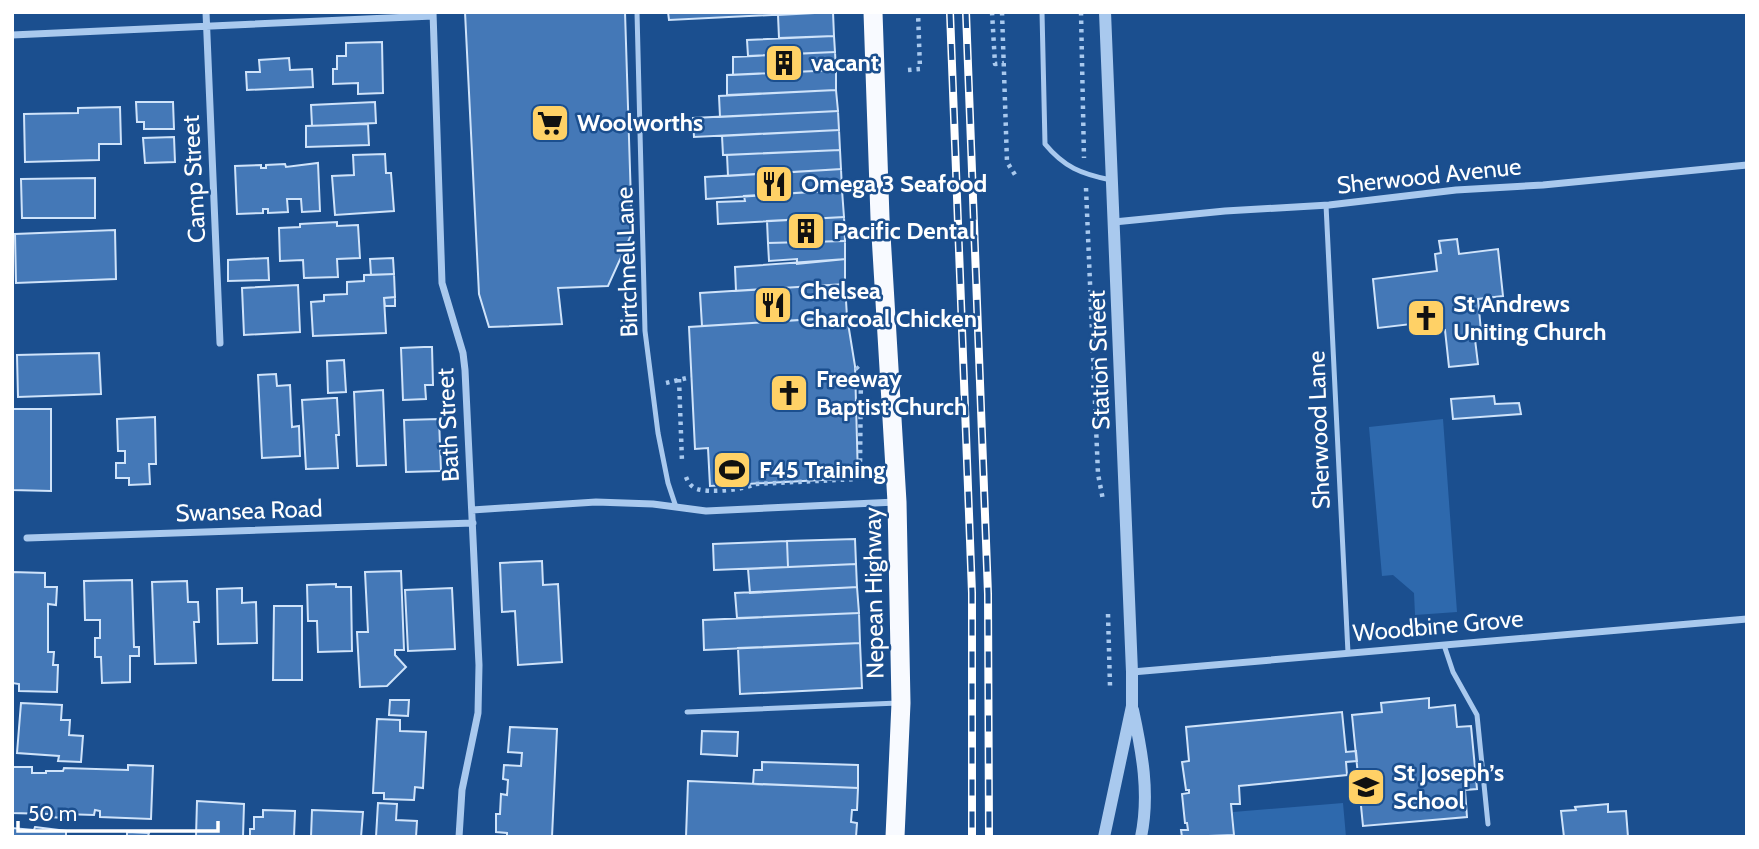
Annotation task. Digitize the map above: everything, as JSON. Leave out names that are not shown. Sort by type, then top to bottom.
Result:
[{"type":"highway","name":"Nepean Highway","points":[[873,12],[880,218],[897,502],[901,703],[895,837]]},
{"type":"street","name":"Camp Street","points":[[206,12],[220,343]]},
{"type":"street","name":"Station Street","points":[[1105,12],[1132,706],[1145,771],[1143,832]]},
{"type":"street","points":[[12,35],[433,14]]},
{"type":"street","name":"Bath Street","points":[[433,14],[443,283],[464,361],[480,690],[478,713],[462,790],[459,836]]},
{"type":"street","name":"Sherwood Avenue","points":[[1114,222],[1747,165]]},
{"type":"street","points":[[472,510],[596,502],[706,511],[897,502]]},
{"type":"street","name":"Swansea Road","points":[[27,538],[473,523]]},
{"type":"street","name":"Woodbine Grove","points":[[1132,672],[1747,619]]},
{"type":"street","name":"Station Street","points":[[1104,837],[1132,706]]},
{"type":"lane","name":"Birtchnell Lane","points":[[637,12],[645,331],[658,433],[668,483],[676,507]]},
{"type":"lane","points":[[1042,12],[1045,144],[1056,158],[1085,175],[1111,180]]},
{"type":"lane","name":"Sherwood Lane","points":[[1326,205],[1348,653]]},
{"type":"lane","points":[[1444,645],[1453,672],[1477,715],[1488,824]]},
{"type":"lane","points":[[687,712],[901,703]]},
{"type":"path","points":[[908,70],[919,69],[918,12]]},
{"type":"path","points":[[992,12],[995,64],[1004,63]]},
{"type":"path","points":[[1002,12],[1007,162],[1017,178]]},
{"type":"path","points":[[1081,12],[1098,474],[1104,501]]},
{"type":"path","points":[[679,379],[682,467],[690,485],[698,490],[747,488],[755,484],[851,481],[857,480],[860,468],[861,372],[855,366]]},
{"type":"path","points":[[652,387],[691,377]]},
{"type":"path","points":[[1107,608],[1110,688]]},
{"type":"shaded area","points":[[1443,419],[1457,612],[1415,615],[1414,593],[1393,575],[1382,576],[1369,427]]},
{"type":"shaded area","points":[[1343,803],[1346,837],[1235,837],[1233,812]]},
{"type":"building","name":"Woolworths","points":[[465,12],[625,12],[632,233],[608,286],[558,288],[562,324],[489,327],[479,294]]},
{"type":"building","points":[[668,12],[833,12],[669,20]]},
{"type":"building","points":[[833,12],[834,36],[779,38],[778,15]]},
{"type":"building","points":[[834,36],[835,52],[748,56],[747,40]]},
{"type":"building","points":[[382,42],[383,93],[358,94],[358,83],[333,84],[333,69],[337,69],[337,56],[346,56],[346,43]]},
{"type":"building","name":"vacant","points":[[835,52],[836,70],[733,75],[733,57]]},
{"type":"building","points":[[289,58],[290,70],[312,69],[313,87],[247,90],[246,72],[260,72],[259,60]]},
{"type":"building","points":[[836,70],[836,90],[727,95],[727,75]]},
{"type":"building","points":[[836,90],[838,111],[720,117],[719,96]]},
{"type":"building","points":[[136,102],[173,102],[174,129],[144,129],[144,122],[137,122]]},
{"type":"building","points":[[375,102],[376,123],[312,126],[311,105]]},
{"type":"building","points":[[120,107],[121,144],[99,144],[99,160],[25,162],[24,114],[78,113],[78,108]]},
{"type":"building","points":[[838,111],[839,130],[694,137],[693,118]]},
{"type":"building","points":[[368,124],[369,145],[306,147],[306,126]]},
{"type":"building","points":[[839,130],[840,150],[723,155],[722,136]]},
{"type":"building","points":[[174,137],[175,162],[145,163],[143,138]]},
{"type":"building","points":[[840,150],[841,169],[728,176],[727,155]]},
{"type":"building","points":[[385,154],[386,173],[391,173],[394,211],[335,215],[332,176],[354,175],[353,155]]},
{"type":"building","points":[[318,163],[320,211],[302,212],[301,199],[287,199],[288,212],[268,213],[268,209],[263,209],[263,213],[237,214],[235,166],[261,165],[261,168],[266,168],[266,165],[285,164],[286,167]]},
{"type":"building","name":"Omega 3 Seafood","points":[[841,169],[842,190],[706,199],[705,177]]},
{"type":"building","points":[[95,178],[95,218],[22,218],[21,179]]},
{"type":"building","points":[[842,190],[844,217],[718,224],[717,202],[745,201],[744,196]]},
{"type":"building","name":"Pacific Dental","points":[[844,217],[845,241],[768,243],[767,221]]},
{"type":"building","points":[[337,222],[337,226],[358,225],[360,258],[337,259],[338,277],[304,278],[303,260],[280,261],[279,228]]},
{"type":"building","points":[[115,230],[116,279],[16,283],[15,234]]},
{"type":"building","points":[[1457,239],[1459,254],[1498,249],[1503,296],[1478,299],[1481,331],[1474,331],[1478,364],[1449,367],[1445,330],[1412,334],[1411,324],[1378,328],[1373,279],[1437,271],[1435,254],[1441,253],[1439,241]]},
{"type":"building","points":[[845,241],[845,259],[797,264],[797,259],[769,261],[768,243]]},
{"type":"building","points":[[268,258],[269,280],[228,281],[228,260]]},
{"type":"building","points":[[393,258],[394,274],[371,275],[370,259]]},
{"type":"building","points":[[845,259],[845,284],[736,291],[735,267]]},
{"type":"building","points":[[394,274],[395,297],[384,298],[386,333],[313,336],[311,302],[324,301],[324,295],[347,294],[347,282],[364,281],[364,275]]},
{"type":"building","name":"Chelsea Charcoal Chicken","points":[[845,284],[847,317],[702,326],[700,293]]},
{"type":"building","points":[[298,285],[300,332],[244,335],[242,288]]},
{"type":"building","points":[[395,297],[395,306],[385,306],[384,298]]},
{"type":"building","points":[[847,317],[855,366],[858,478],[710,486],[708,448],[695,449],[689,327]]},
{"type":"building","points":[[432,347],[433,385],[425,385],[426,399],[403,400],[401,348]]},
{"type":"building","points":[[99,353],[101,394],[18,397],[17,355]]},
{"type":"building","points":[[344,360],[346,392],[328,393],[327,361]]},
{"type":"building","points":[[276,374],[277,386],[290,385],[292,427],[299,426],[300,456],[262,458],[258,375]]},
{"type":"building","points":[[383,390],[386,465],[357,466],[354,392]]},
{"type":"building","points":[[1494,396],[1495,404],[1519,403],[1521,414],[1453,419],[1451,399]]},
{"type":"building","points":[[337,398],[338,468],[306,469],[302,400]]},
{"type":"building","points":[[12,409],[51,409],[51,491],[12,490]]},
{"type":"building","points":[[155,417],[156,464],[149,464],[150,484],[129,485],[129,478],[116,478],[116,463],[125,463],[125,451],[118,451],[117,419]]},
{"type":"building","points":[[439,419],[441,471],[406,472],[404,420]]},
{"type":"building","points":[[855,539],[856,564],[788,567],[787,541]]},
{"type":"building","points":[[787,541],[788,567],[714,570],[713,544]]},
{"type":"building","points":[[542,561],[543,585],[558,584],[562,662],[518,665],[515,611],[502,612],[500,563]]},
{"type":"building","points":[[856,564],[857,587],[750,593],[748,569]]},
{"type":"building","points":[[401,571],[404,650],[395,650],[395,655],[406,667],[387,686],[360,687],[357,632],[368,632],[365,572]]},
{"type":"building","points":[[12,572],[45,573],[45,587],[57,587],[56,605],[48,604],[48,652],[54,652],[53,665],[58,665],[57,692],[19,691],[19,684],[12,683]]},
{"type":"building","points":[[132,580],[134,647],[139,647],[139,656],[130,656],[130,682],[102,683],[101,657],[95,657],[95,638],[100,638],[100,620],[85,620],[84,581]]},
{"type":"building","points":[[187,581],[188,602],[198,602],[199,622],[194,622],[196,663],[155,664],[152,582]]},
{"type":"building","points":[[336,584],[336,587],[351,587],[352,651],[318,652],[317,621],[308,621],[307,585]]},
{"type":"building","points":[[857,587],[859,613],[737,618],[735,593]]},
{"type":"building","points":[[242,588],[242,603],[256,602],[257,643],[218,644],[217,589]]},
{"type":"building","points":[[452,588],[455,649],[408,651],[405,590]]},
{"type":"building","points":[[274,606],[302,606],[302,680],[273,680]]},
{"type":"building","points":[[859,613],[860,643],[704,650],[703,620]]},
{"type":"building","points":[[860,643],[862,688],[740,694],[738,648]]},
{"type":"building","points":[[1429,698],[1429,708],[1455,705],[1457,727],[1471,726],[1477,789],[1465,790],[1467,817],[1363,826],[1352,715],[1382,712],[1381,703]]},
{"type":"building","points":[[390,700],[409,700],[408,716],[389,715]]},
{"type":"building","points":[[21,703],[62,705],[61,720],[70,720],[69,735],[83,736],[81,762],[58,761],[59,756],[17,753]]},
{"type":"building","points":[[1342,712],[1346,752],[1356,751],[1357,761],[1346,762],[1347,775],[1239,786],[1240,804],[1231,804],[1234,835],[1182,837],[1181,830],[1188,830],[1182,794],[1189,793],[1189,790],[1186,790],[1182,762],[1189,761],[1186,727]]},
{"type":"building","points":[[377,719],[400,720],[400,731],[426,732],[423,788],[415,787],[414,800],[384,799],[384,793],[373,793]]},
{"type":"building","points":[[510,727],[557,729],[552,837],[507,837],[507,833],[496,832],[496,814],[500,814],[501,794],[507,795],[508,780],[503,779],[504,765],[521,766],[522,753],[508,752]]},
{"type":"building","points":[[702,731],[738,732],[737,756],[701,754]]},
{"type":"building","points":[[762,762],[858,765],[858,788],[753,784],[754,770],[762,770]]},
{"type":"building","points":[[128,765],[153,766],[151,819],[100,817],[100,811],[95,810],[94,815],[64,814],[64,818],[49,817],[49,814],[12,813],[13,767],[32,767],[32,773],[46,773],[63,771],[64,768],[128,770]]},
{"type":"building","points":[[688,781],[858,788],[857,810],[852,810],[851,822],[857,823],[856,837],[686,837]]},
{"type":"building","points":[[197,801],[244,804],[243,837],[196,837]]},
{"type":"building","points":[[378,803],[397,804],[396,820],[417,821],[416,837],[376,837]]},
{"type":"building","points":[[1608,804],[1608,812],[1626,811],[1628,837],[1564,837],[1561,811]]},
{"type":"building","points":[[263,810],[295,811],[294,837],[250,837],[250,829],[254,829],[254,817],[263,817]]},
{"type":"building","points":[[312,810],[363,812],[361,837],[311,837]]},
{"type":"building","points":[[35,827],[66,831],[66,837],[12,837],[12,828],[34,830]]},
{"type":"building","points":[[127,832],[149,833],[148,836],[156,837],[127,837]]},
{"type":"railway","points":[[950,12],[972,593],[972,837]]},
{"type":"railway","points":[[966,12],[988,594],[989,837]]},
{"type":"place","name":"vacant","points":[[784,63]]},
{"type":"place","name":"Woolworths","points":[[550,123]]},
{"type":"place","name":"Omega 3 Seafood","points":[[774,184]]},
{"type":"place","name":"Pacific Dental","points":[[806,231]]},
{"type":"place","name":"Chelsea Charcoal Chicken","points":[[773,305]]},
{"type":"place","name":"St Andrews Uniting Church","points":[[1426,318]]},
{"type":"place","name":"Freeway Baptist Church","points":[[789,393]]},
{"type":"place","name":"F45 Training","points":[[732,470]]},
{"type":"place","name":"St Joseph’s School","points":[[1366,787]]}]
